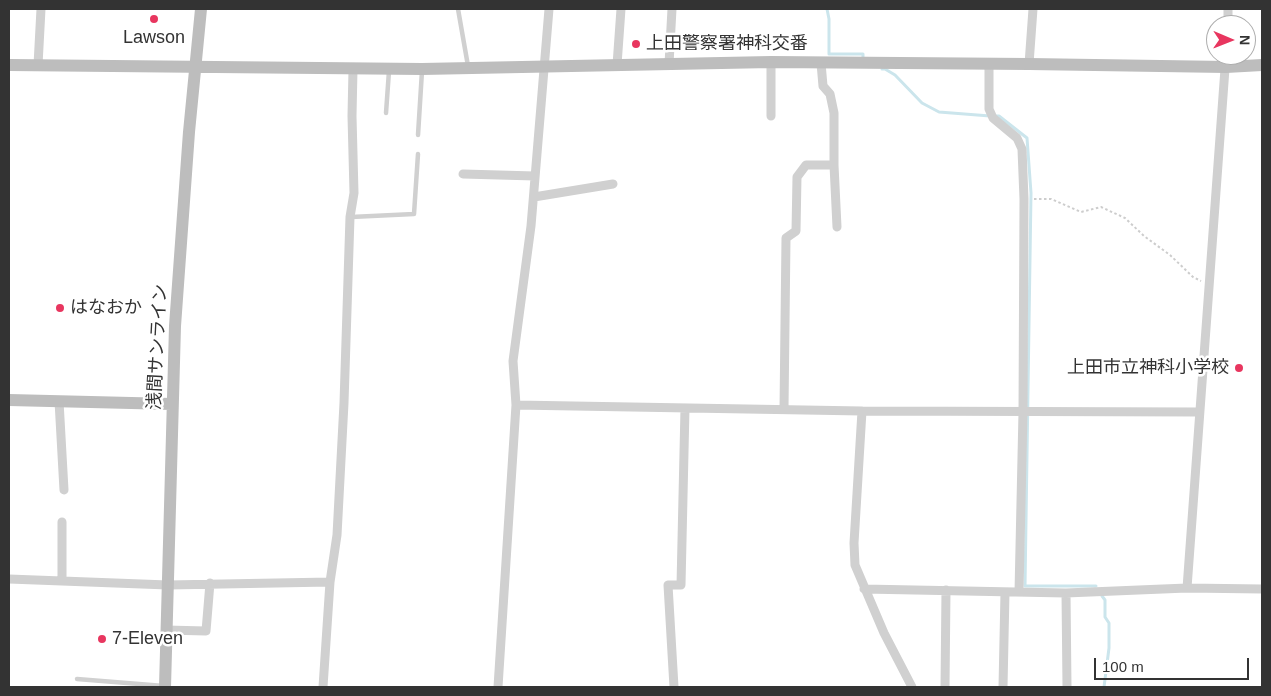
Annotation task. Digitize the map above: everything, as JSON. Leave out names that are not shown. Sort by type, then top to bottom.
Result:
[{"type":"street","points":[[38,65],[41,9]]},
{"type":"street","name":"浅間サンライン","points":[[165,686],[172,404],[184,196],[194,66],[201,9]]},
{"type":"street","points":[[498,687],[516,405],[513,361],[534,197],[550,9]]},
{"type":"street","points":[[617,65],[621,9]]},
{"type":"street","points":[[669,64],[672,9]]},
{"type":"street","points":[[1028,64],[1033,9]]},
{"type":"street","points":[[9,65],[422,70],[771,62],[1028,64],[1206,61]]},
{"type":"street","points":[[771,62],[771,116]]},
{"type":"street","points":[[821,63],[823,86],[830,94],[834,113],[836,227]]},
{"type":"street","points":[[989,64],[989,109],[993,118],[1017,138],[1022,149],[1024,199],[1023,412],[1019,592]]},
{"type":"street","points":[[1187,588],[1226,65]]},
{"type":"street","points":[[323,687],[330,582],[337,535],[344,403],[350,217],[354,193],[353,69]]},
{"type":"street","points":[[784,409],[786,238],[796,231],[797,177],[806,165],[834,164]]},
{"type":"street","points":[[463,174],[536,176]]},
{"type":"street","points":[[534,197],[613,184]]},
{"type":"street","points":[[9,400],[172,404]]},
{"type":"street","points":[[59,401],[64,490]]},
{"type":"street","points":[[516,405],[1023,412],[1199,412]]},
{"type":"street","points":[[674,687],[668,585],[681,585],[685,408]]},
{"type":"street","points":[[862,410],[854,543],[855,565],[884,633],[912,687]]},
{"type":"street","points":[[62,522],[62,581]]},
{"type":"street","points":[[9,579],[168,585],[330,582]]},
{"type":"street","points":[[166,630],[206,631],[210,583]]},
{"type":"street","points":[[864,589],[1066,593],[1187,588],[1262,589]]},
{"type":"street","points":[[945,687],[946,590]]},
{"type":"street","points":[[1003,687],[1004,592]]},
{"type":"street","points":[[1066,593],[1066,687]]},
{"type":"lane","points":[[458,9],[468,68]]},
{"type":"lane","points":[[386,113],[389,69]]},
{"type":"lane","points":[[418,135],[422,70]]},
{"type":"lane","points":[[350,217],[414,214],[418,154]]},
{"type":"lane","points":[[77,679],[165,686]]},
{"type":"path","points":[[1024,199],[1051,199],[1081,212],[1101,207],[1125,218],[1144,236],[1170,255],[1193,277],[1210,287]]},
{"type":"waterway","points":[[827,9],[829,19],[829,54],[863,54],[863,61]]},
{"type":"waterway","points":[[882,69],[895,75],[922,103],[939,112],[990,116]]},
{"type":"waterway","points":[[996,116],[999,116],[1027,138],[1031,193],[1025,586],[1096,586]]},
{"type":"waterway","points":[[1102,596],[1105,600],[1105,617],[1109,623],[1109,648],[1104,687]]},
{"type":"place","name":"Lawson","points":[[154,19]]},
{"type":"place","name":"上田警察署神科交番","points":[[636,44]]},
{"type":"place","name":"はなおか","points":[[60,308]]},
{"type":"place","name":"上田市立神科小学校","points":[[1239,368]]},
{"type":"place","name":"7-Eleven","points":[[102,639]]}]
